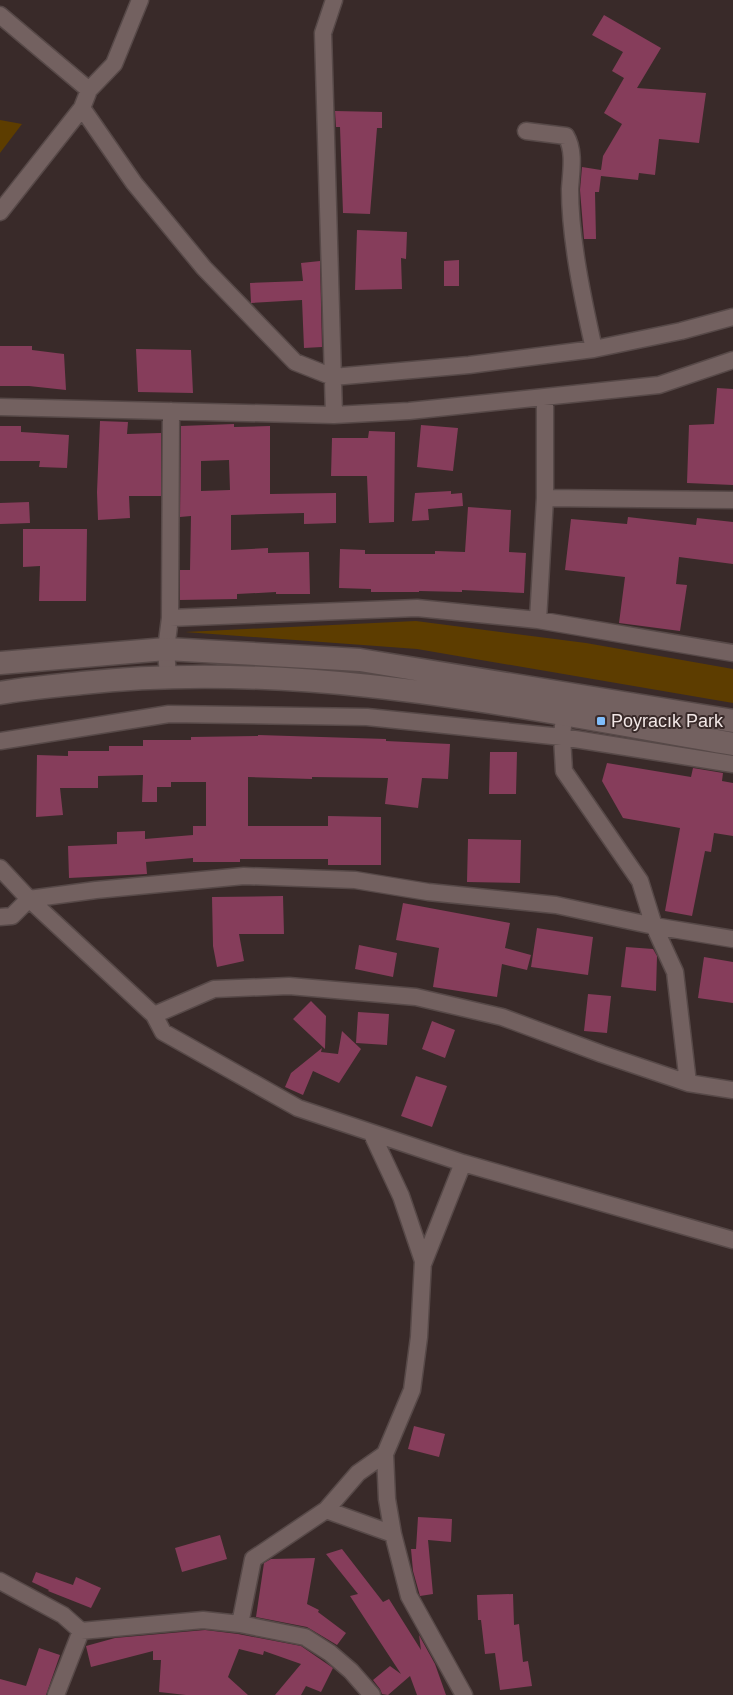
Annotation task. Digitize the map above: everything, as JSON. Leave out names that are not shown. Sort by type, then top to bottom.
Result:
[{"type":"main road","points":[[0,663],[166,648],[360,660],[567,703],[733,744]]},
{"type":"main road","points":[[0,693],[118,679],[168,677],[263,678],[344,682],[456,696],[567,703],[733,721]]},
{"type":"street","points":[[0,212],[82,108],[89,90],[114,64],[140,0]]},
{"type":"street","points":[[334,0],[323,33],[334,415]]},
{"type":"street","points":[[0,15],[89,90]]},
{"type":"street","points":[[82,108],[134,183],[204,268],[295,362],[333,377],[469,365],[594,349],[681,331],[733,317]]},
{"type":"street","points":[[526,131],[566,136],[571,145],[570,199],[576,254],[594,349]]},
{"type":"street","points":[[0,407],[334,415],[409,411],[659,385],[733,360]]},
{"type":"street","points":[[538,620],[545,498],[545,398]]},
{"type":"street","points":[[168,677],[166,648],[170,618],[172,411]]},
{"type":"street","points":[[545,498],[733,500]]},
{"type":"street","points":[[170,618],[417,608],[538,620],[733,653]]},
{"type":"street","points":[[567,703],[562,737],[564,771],[640,880],[654,926],[675,972],[688,1082]]},
{"type":"street","points":[[0,741],[169,714],[367,717],[562,737],[733,764]]},
{"type":"street","points":[[0,868],[29,899],[154,1015],[163,1032],[298,1108],[463,1163],[733,1240]]},
{"type":"street","points":[[0,917],[12,916],[29,899],[96,890],[244,876],[355,880],[428,892],[556,905],[654,926],[733,939]]},
{"type":"street","points":[[154,1015],[214,989],[289,986],[416,996],[502,1017],[602,1054],[688,1082],[733,1090]]},
{"type":"street","points":[[372,1134],[402,1196],[422,1264],[419,1337],[412,1390],[384,1454],[392,1534],[409,1596],[464,1695]]},
{"type":"street","points":[[422,1264],[463,1163]]},
{"type":"street","points":[[240,1624],[253,1560],[326,1510],[358,1473],[384,1454]]},
{"type":"street","points":[[326,1510],[392,1534]]},
{"type":"street","points":[[0,1581],[63,1615],[81,1631],[203,1620],[240,1624],[305,1637],[330,1653],[351,1671],[372,1695]]},
{"type":"street","points":[[56,1695],[81,1631]]},
{"type":"shaded area","points":[[0,120],[22,124],[0,153]]},
{"type":"shaded area","points":[[416,621],[586,643],[733,669],[733,703],[417,649],[185,632]]},
{"type":"building","points":[[604,15],[661,48],[637,88],[706,93],[699,143],[659,139],[655,175],[639,173],[638,180],[601,176],[599,192],[595,192],[596,239],[584,239],[580,190],[582,167],[601,170],[603,156],[622,124],[604,113],[624,78],[612,71],[623,52],[592,35]]},
{"type":"building","points":[[335,111],[382,112],[382,128],[377,128],[370,214],[343,213],[340,127],[336,127]]},
{"type":"building","points":[[357,230],[407,232],[406,259],[401,258],[402,289],[355,290]]},
{"type":"building","points":[[459,260],[459,286],[444,286],[444,261]]},
{"type":"building","points":[[320,261],[322,347],[304,348],[302,300],[251,303],[250,283],[303,281],[301,263]]},
{"type":"building","points":[[0,346],[32,346],[32,350],[64,354],[66,390],[29,386],[0,386]]},
{"type":"building","points":[[136,349],[191,350],[193,393],[138,392]]},
{"type":"building","points":[[717,388],[733,389],[733,485],[687,483],[689,425],[714,424]]},
{"type":"building","points":[[100,421],[128,422],[127,434],[161,433],[161,496],[129,496],[130,518],[98,520],[97,492]]},
{"type":"building","points":[[234,424],[234,427],[270,426],[270,494],[336,493],[336,523],[304,524],[304,513],[231,515],[231,550],[268,548],[268,553],[309,552],[310,594],[276,594],[276,592],[237,594],[237,599],[180,600],[180,570],[190,570],[191,516],[180,517],[181,426]],"holes":[[[229,460],[230,490],[201,491],[201,461]]]},
{"type":"building","points":[[421,425],[458,428],[453,471],[417,467]]},
{"type":"building","points":[[0,426],[21,426],[21,432],[69,435],[67,468],[39,467],[40,461],[0,461]]},
{"type":"building","points":[[369,431],[395,432],[394,522],[369,523],[367,476],[331,476],[332,438],[368,438]]},
{"type":"building","points":[[451,491],[451,494],[462,493],[463,506],[428,509],[429,520],[412,521],[415,493]]},
{"type":"building","points":[[29,502],[30,523],[0,524],[0,503]]},
{"type":"building","points":[[468,507],[511,510],[509,552],[526,553],[524,593],[462,590],[462,592],[371,592],[371,589],[339,588],[340,549],[365,550],[365,554],[435,554],[435,551],[465,552]]},
{"type":"building","points":[[628,517],[696,525],[697,518],[733,522],[733,564],[679,557],[676,584],[687,585],[680,631],[619,623],[625,577],[565,570],[571,519],[627,524]]},
{"type":"building","points":[[23,529],[87,529],[86,601],[39,601],[40,566],[23,567]]},
{"type":"building","points":[[258,735],[386,739],[386,741],[450,744],[448,779],[422,778],[418,808],[385,804],[388,778],[312,777],[312,779],[248,777],[248,826],[328,826],[328,816],[381,817],[381,865],[328,865],[328,859],[240,859],[240,862],[193,862],[193,858],[146,862],[147,874],[69,878],[68,846],[117,844],[117,832],[145,831],[145,839],[193,835],[193,826],[206,826],[206,782],[171,782],[171,787],[157,787],[157,802],[142,802],[143,775],[98,776],[98,788],[60,788],[63,815],[36,817],[37,755],[68,756],[68,751],[109,751],[109,746],[143,746],[143,740],[191,740],[191,737]]},
{"type":"building","points":[[490,752],[517,752],[516,794],[489,794]]},
{"type":"building","points":[[607,763],[691,777],[693,768],[723,773],[722,781],[733,783],[733,836],[714,833],[711,852],[705,851],[692,916],[665,911],[680,828],[623,818],[602,781]]},
{"type":"building","points":[[468,839],[521,840],[520,883],[467,882]]},
{"type":"building","points":[[283,896],[284,934],[239,934],[244,961],[217,967],[213,946],[212,897]]},
{"type":"building","points":[[403,903],[510,923],[505,948],[531,955],[527,970],[502,964],[497,997],[433,987],[439,948],[396,940]]},
{"type":"building","points":[[537,928],[593,937],[588,975],[531,967]]},
{"type":"building","points":[[359,945],[397,953],[393,977],[355,969]]},
{"type":"building","points":[[626,947],[653,949],[657,956],[656,991],[621,987]]},
{"type":"building","points":[[704,957],[733,962],[733,1003],[698,998]]},
{"type":"building","points":[[588,994],[611,996],[607,1033],[584,1031]]},
{"type":"building","points":[[311,1001],[326,1016],[325,1049],[293,1019]]},
{"type":"building","points":[[358,1012],[389,1014],[387,1045],[356,1043]]},
{"type":"building","points":[[432,1021],[455,1030],[445,1058],[422,1049]]},
{"type":"building","points":[[342,1031],[361,1049],[339,1083],[313,1071],[303,1095],[285,1087],[291,1073],[322,1048],[321,1052],[338,1054]]},
{"type":"building","points":[[416,1076],[447,1086],[432,1127],[401,1116]]},
{"type":"building","points":[[414,1426],[445,1434],[439,1457],[408,1449]]},
{"type":"building","points":[[418,1517],[452,1519],[451,1542],[428,1540],[433,1594],[420,1596],[413,1571],[411,1549],[416,1549]]},
{"type":"building","points":[[220,1535],[227,1559],[182,1572],[175,1548]]},
{"type":"building","points":[[342,1549],[383,1602],[389,1599],[421,1650],[419,1635],[435,1664],[446,1695],[417,1695],[410,1676],[388,1695],[382,1694],[373,1680],[390,1666],[401,1674],[350,1596],[358,1594],[326,1554]]},
{"type":"building","points":[[315,1558],[307,1604],[319,1610],[318,1612],[346,1633],[337,1645],[307,1627],[256,1617],[264,1563],[271,1559]]},
{"type":"building","points":[[36,1572],[73,1585],[76,1577],[101,1588],[91,1608],[48,1591],[32,1582]]},
{"type":"building","points":[[513,1594],[514,1625],[519,1624],[523,1662],[528,1661],[532,1686],[500,1690],[495,1653],[485,1654],[481,1620],[478,1620],[477,1595]]},
{"type":"building","points":[[205,1630],[301,1646],[333,1668],[321,1692],[306,1686],[301,1695],[275,1695],[301,1664],[264,1651],[263,1655],[239,1649],[228,1677],[248,1695],[186,1695],[159,1692],[161,1660],[153,1660],[153,1651],[91,1667],[86,1646],[115,1638]]},
{"type":"building","points":[[39,1648],[60,1655],[46,1695],[0,1695],[0,1679],[26,1686]]},
{"type":"place","name":"Poyracık Park","points":[[601,721]]}]
